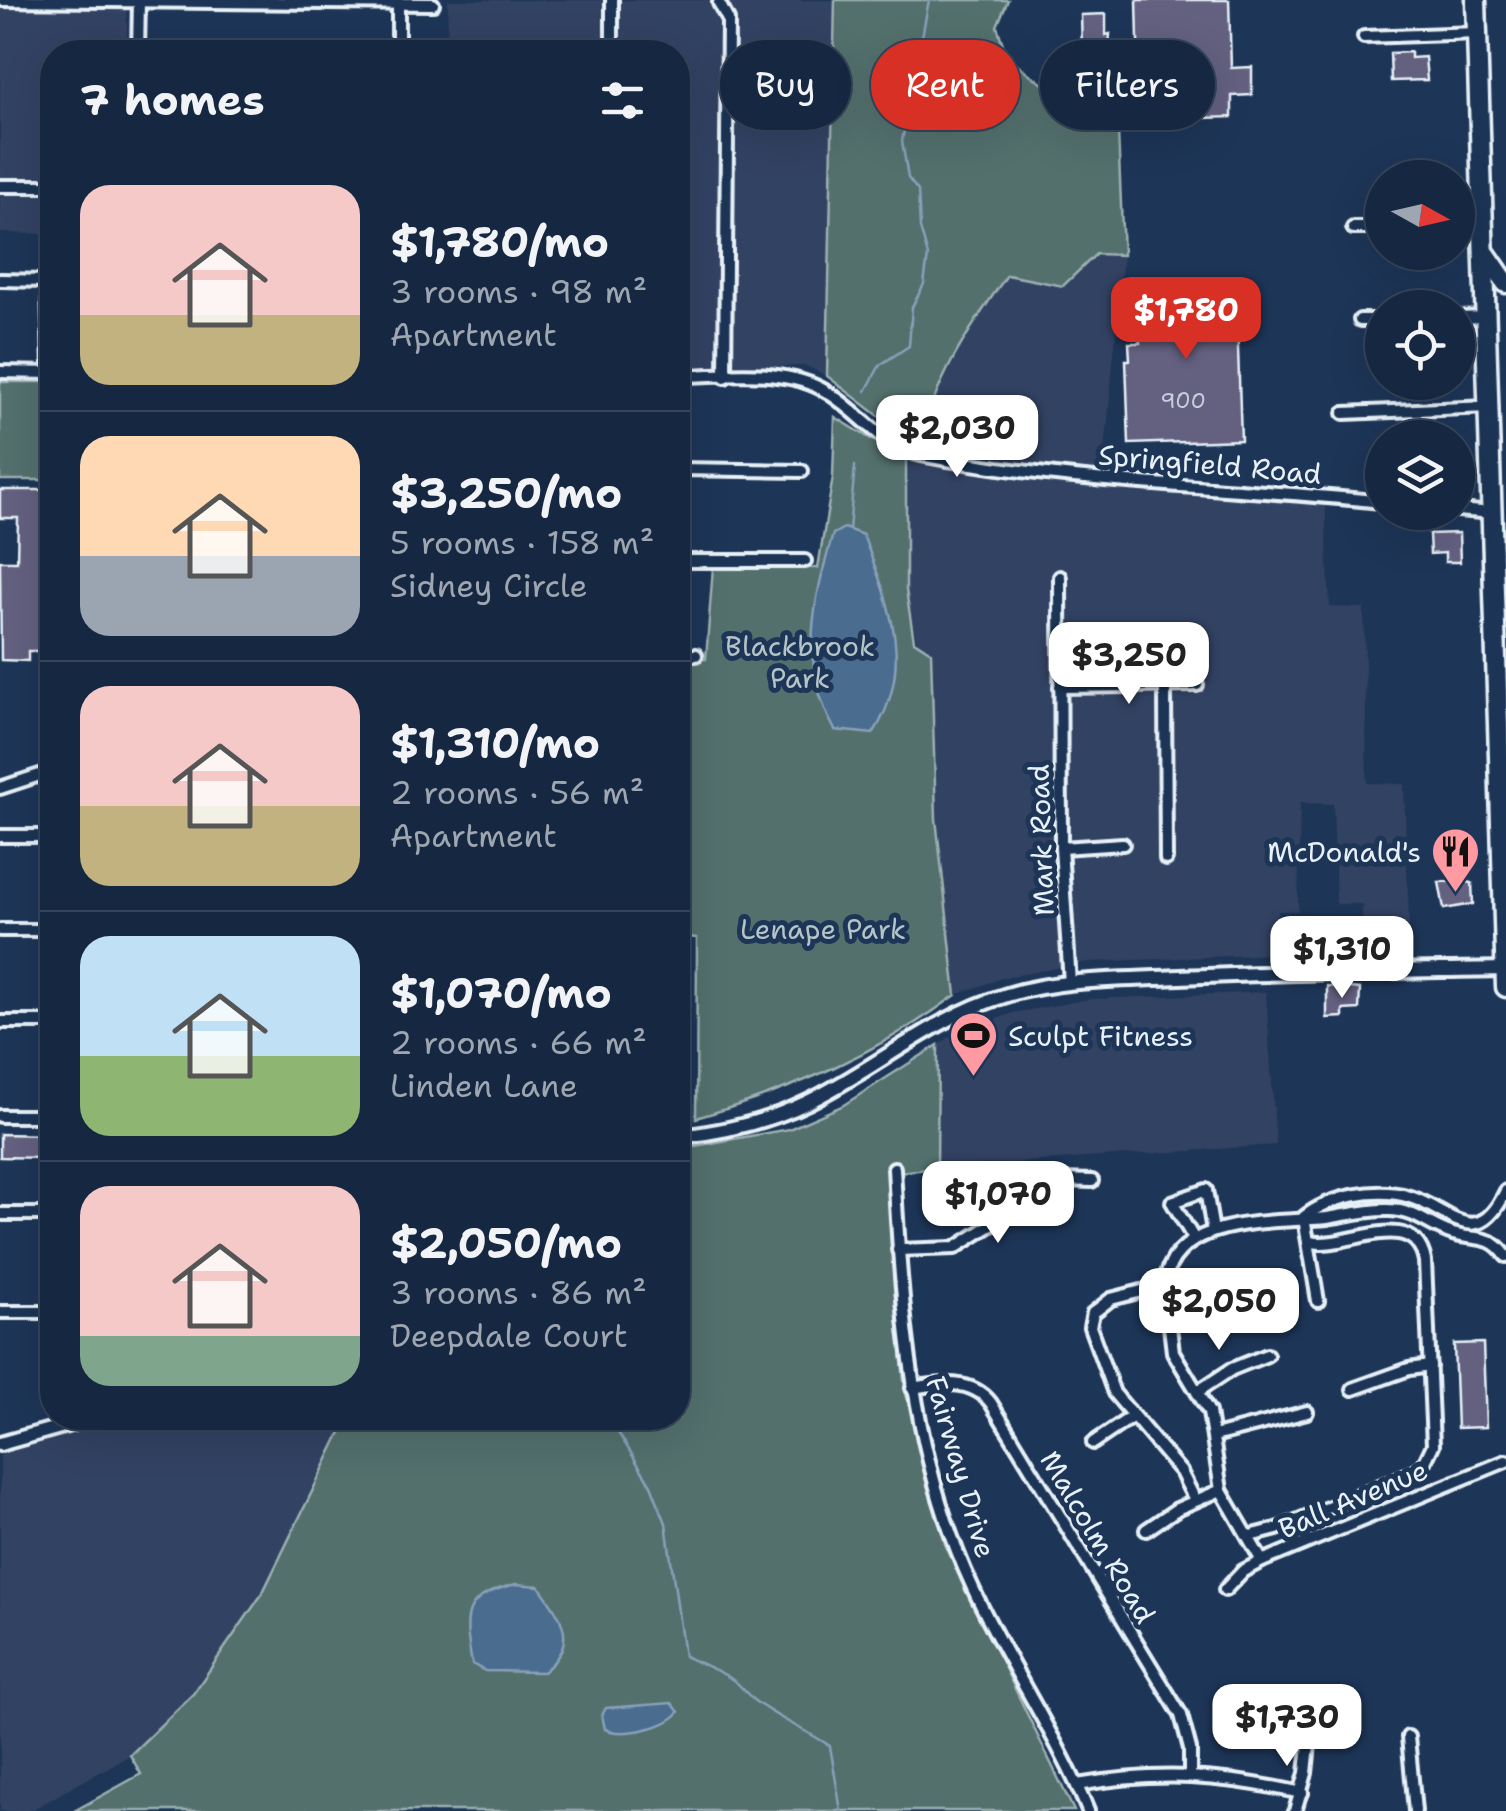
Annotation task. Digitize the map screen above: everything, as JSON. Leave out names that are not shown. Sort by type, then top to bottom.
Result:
[{"type":"highway","points":[[1476,0],[1503,731],[1506,987]]},
{"type":"highway","points":[[1483,249],[1506,283]]},
{"type":"street","points":[[0,0],[433,4]]},
{"type":"street","points":[[138,40],[139,0]]},
{"type":"street","points":[[612,0],[612,40]]},
{"type":"street","points":[[398,2],[398,40]]},
{"type":"street","points":[[690,376],[725,376],[728,20],[719,3]]},
{"type":"street","points":[[1364,37],[1477,33]]},
{"type":"street","points":[[0,186],[40,186]]},
{"type":"street","points":[[1475,226],[1483,226]]},
{"type":"street","points":[[1353,228],[1365,228]]},
{"type":"street","points":[[0,280],[40,281]]},
{"type":"street","points":[[1475,317],[1486,317]]},
{"type":"street","points":[[1360,320],[1365,320]]},
{"type":"street","points":[[0,372],[40,373]]},
{"type":"street","name":"Springfield Road","points":[[725,376],[779,377],[816,386],[890,442],[916,454],[1087,477],[1365,501]]},
{"type":"street","points":[[1344,413],[1489,407]]},
{"type":"street","points":[[690,469],[802,471]]},
{"type":"street","points":[[1475,512],[1492,513]]},
{"type":"street","points":[[690,561],[805,561]]},
{"type":"street","name":"Mark Road","points":[[1060,576],[1061,848],[1070,982]]},
{"type":"street","points":[[690,655],[696,655]]},
{"type":"street","points":[[1060,686],[1197,685]]},
{"type":"street","points":[[1165,687],[1166,860]]},
{"type":"street","points":[[0,788],[40,775]]},
{"type":"street","points":[[0,836],[40,836]]},
{"type":"street","points":[[1061,848],[1123,844]]},
{"type":"street","points":[[0,930],[40,930]]},
{"type":"street","points":[[690,1135],[781,1114],[834,1088],[946,1018],[1009,994],[1070,982],[1274,972],[1506,969]]},
{"type":"street","points":[[0,1022],[40,1022]]},
{"type":"street","points":[[0,1116],[40,1116]]},
{"type":"street","name":"Fairway Drive","points":[[894,1168],[912,1388],[948,1525],[971,1584],[1088,1811]]},
{"type":"street","points":[[898,1250],[955,1248],[1062,1180],[1092,1181]]},
{"type":"street","points":[[1194,1239],[1172,1202],[1182,1196],[1206,1190],[1213,1231]]},
{"type":"street","points":[[1304,1218],[1328,1203],[1390,1193],[1424,1202],[1452,1220],[1470,1224],[1492,1216],[1506,1191]]},
{"type":"street","points":[[1262,1561],[1221,1490],[1209,1412],[1173,1352],[1165,1285],[1170,1263],[1194,1239],[1213,1231],[1389,1210],[1416,1213],[1450,1233],[1491,1240],[1506,1256]]},
{"type":"street","points":[[0,1214],[40,1214]]},
{"type":"street","points":[[1304,1218],[1318,1301]]},
{"type":"street","points":[[1250,1536],[1277,1529],[1423,1466],[1433,1445],[1425,1260],[1413,1237],[1388,1232],[1311,1242]]},
{"type":"street","points":[[1165,1285],[1111,1299],[1090,1319],[1091,1334],[1108,1382],[1182,1472],[1196,1500]]},
{"type":"street","points":[[0,1312],[40,1312]]},
{"type":"street","points":[[1196,1392],[1232,1369],[1266,1355]]},
{"type":"street","points":[[1353,1389],[1394,1373],[1430,1366]]},
{"type":"street","name":"Malcolm Road","points":[[912,1388],[952,1384],[982,1392],[1181,1714],[1190,1749],[1190,1775]]},
{"type":"street","points":[[1214,1436],[1307,1412]]},
{"type":"street","points":[[1093,1442],[1133,1416]]},
{"type":"street","points":[[0,1444],[50,1430]]},
{"type":"street","name":"Ball Avenue","points":[[1225,1590],[1243,1571],[1262,1561],[1506,1460]]},
{"type":"street","points":[[1146,1530],[1221,1490]]},
{"type":"street","points":[[1295,1811],[1302,1793],[1310,1736]]},
{"type":"street","points":[[1408,1737],[1415,1811]]},
{"type":"street","points":[[1077,1784],[1150,1774],[1190,1775],[1244,1780],[1302,1793]]},
{"type":"shaded area","points":[[0,0],[127,0],[127,40],[40,40],[40,234],[0,233]]},
{"type":"shaded area","points":[[448,0],[835,0],[834,40],[720,40],[720,130],[832,130],[827,376],[806,366],[690,367],[690,40],[447,40]]},
{"type":"shaded area","points":[[1096,254],[1123,255],[1102,484],[1325,500],[1330,607],[1364,608],[1367,783],[1404,784],[1410,954],[1363,954],[1362,904],[1336,904],[1333,804],[1300,803],[1298,911],[1278,911],[1278,954],[1088,962],[1002,978],[956,995],[936,819],[935,730],[906,590],[906,458],[920,448],[928,407],[965,335],[1007,274],[1063,286]]},
{"type":"shaded area","points":[[844,528],[863,535],[882,586],[894,636],[893,684],[873,734],[835,730],[816,681],[815,609],[833,534]]},
{"type":"shaded area","points":[[1266,992],[1276,1145],[937,1168],[938,1045],[951,1036],[1013,1013],[1090,999]]},
{"type":"shaded area","points":[[81,1430],[342,1430],[262,1594],[193,1694],[130,1755],[30,1811],[0,1811],[0,1455]]},
{"type":"shaded area","points":[[516,1584],[539,1586],[564,1630],[561,1650],[543,1672],[485,1671],[472,1664],[467,1632],[470,1610],[485,1595]]},
{"type":"shaded area","points":[[672,1703],[679,1712],[655,1727],[622,1732],[605,1729],[602,1715],[606,1708]]},
{"type":"green space","name":"Lenape Park","points":[[835,0],[1008,0],[997,26],[1002,40],[871,40],[871,130],[1020,130],[1020,67],[1040,82],[1040,130],[1118,130],[1123,255],[1096,254],[1063,286],[1007,275],[943,378],[920,448],[906,458],[906,590],[914,641],[931,652],[936,819],[956,995],[864,1053],[799,1083],[696,1118],[697,938],[690,937],[690,660],[706,659],[713,567],[818,568],[833,477],[835,417],[889,450],[892,426],[827,376],[832,130],[851,130],[851,40],[834,40]]},
{"type":"green space","points":[[0,382],[40,382],[40,480],[0,480]]},
{"type":"green space","points":[[938,1045],[937,1168],[888,1173],[905,1390],[945,1544],[1074,1811],[74,1811],[141,1774],[130,1755],[193,1694],[262,1594],[342,1430],[690,1430],[690,1147],[789,1129],[842,1106]]},
{"type":"building","points":[[1137,0],[1229,0],[1231,68],[1252,67],[1252,95],[1232,96],[1232,117],[1215,118],[1215,40],[1138,40]]},
{"type":"building","points":[[1106,14],[1110,40],[1082,40],[1081,15]]},
{"type":"building","points":[[1411,52],[1411,58],[1425,57],[1427,80],[1391,81],[1390,53]]},
{"type":"building","points":[[1236,278],[1237,286],[1244,286],[1245,301],[1245,316],[1237,317],[1241,440],[1129,444],[1126,360],[1130,360],[1129,343],[1140,343],[1138,281]]},
{"type":"building","points":[[0,490],[40,490],[40,651],[28,651],[28,661],[1,660],[0,561],[17,561],[18,518],[0,518]]},
{"type":"building","points":[[1459,533],[1460,562],[1445,562],[1445,553],[1430,554],[1429,534]]},
{"type":"building","name":"McDonald's","points":[[1439,882],[1472,883],[1473,904],[1444,909]]},
{"type":"building","points":[[1327,986],[1360,989],[1359,1009],[1343,1010],[1343,1017],[1327,1018]]},
{"type":"building","points":[[0,1134],[40,1135],[40,1158],[0,1157]]},
{"type":"building","points":[[1483,1343],[1486,1427],[1457,1428],[1454,1344]]},
{"type":"waterway","points":[[866,391],[880,365],[909,346],[912,307],[924,284],[928,256],[920,228],[918,191],[908,178],[902,141],[929,0]]},
{"type":"waterway","points":[[849,530],[855,466]]},
{"type":"waterway","points":[[617,1430],[651,1485],[666,1523],[684,1656],[729,1677],[753,1700],[830,1746],[841,1811]]},
{"type":"place","name":"McDonald's","points":[[1456,894]]},
{"type":"place","name":"Sculpt Fitness","points":[[973,1078]]},
{"type":"park label","name":"Blackbrook Park","points":[[800,662]]}]
